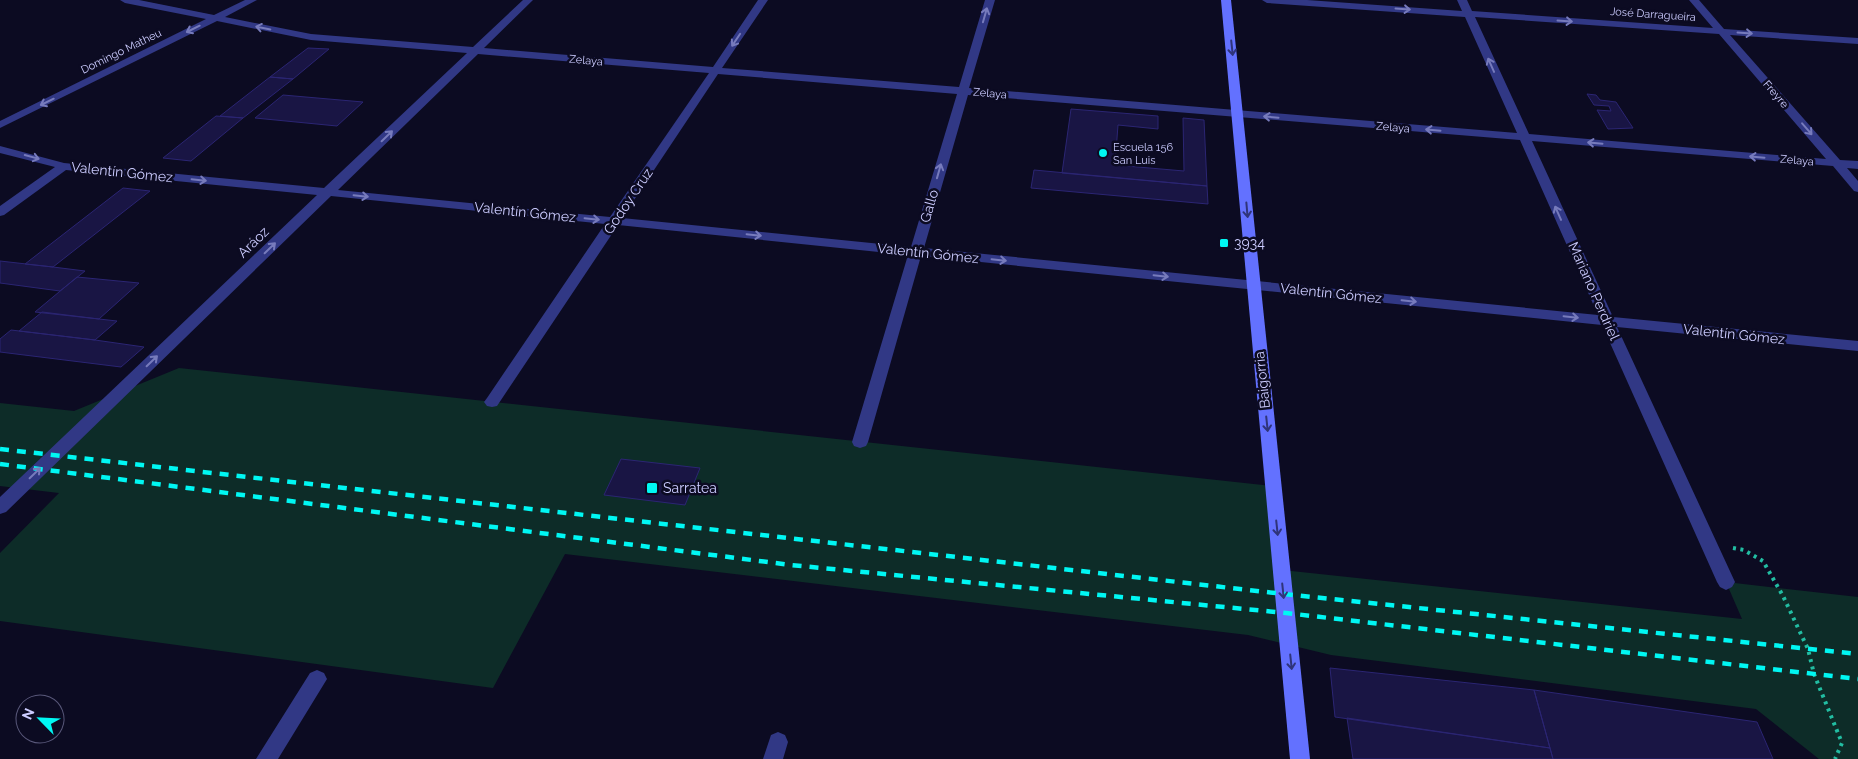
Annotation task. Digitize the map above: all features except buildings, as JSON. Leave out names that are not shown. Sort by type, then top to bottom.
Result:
[{"type":"street","name":"Zelaya","points":[[125,0],[311,37],[1858,165]]},
{"type":"street","name":"Domingo Matheu","points":[[0,125],[252,0]]},
{"type":"street","name":"Aráoz","points":[[0,507],[528,0]]},
{"type":"street","name":"Godoy Cruz","points":[[492,402],[763,0]]},
{"type":"street","name":"Gallo","points":[[860,442],[990,0]]},
{"type":"street","name":"Baigorria","points":[[1226,0],[1239,114],[1253,286],[1300,759]]},
{"type":"street","name":"José Darragueira","points":[[1267,0],[1858,41]]},
{"type":"street","name":"Mariano Perdriel","points":[[1462,0],[1726,582]]},
{"type":"street","name":"Freyre","points":[[1694,0],[1858,188]]},
{"type":"street","name":"Valentín Gómez","points":[[0,149],[64,166],[1858,346]]},
{"type":"street","points":[[0,212],[64,166]]},
{"type":"street","points":[[266,759],[317,679]]},
{"type":"path","points":[[1710,546],[1744,550],[1763,562],[1783,596],[1808,649],[1814,674],[1842,742],[1835,759]]},
{"type":"green space","points":[[179,368],[1273,486],[1282,570],[1742,619],[1726,582],[1858,597],[1858,759],[1819,759],[1756,709],[1331,655],[1248,635],[565,554],[493,688],[0,621],[0,553],[59,493],[0,486],[0,403],[74,411]]},
{"type":"railway","points":[[0,449],[1284,594],[1858,654]]},
{"type":"railway","points":[[0,464],[791,565],[1286,613],[1858,679]]},
{"type":"place","name":"Escuela 156 San Luis","points":[[1103,153]]},
{"type":"place","name":"3934","points":[[1224,243]]},
{"type":"place","name":"Sarratea","points":[[652,488]]}]
